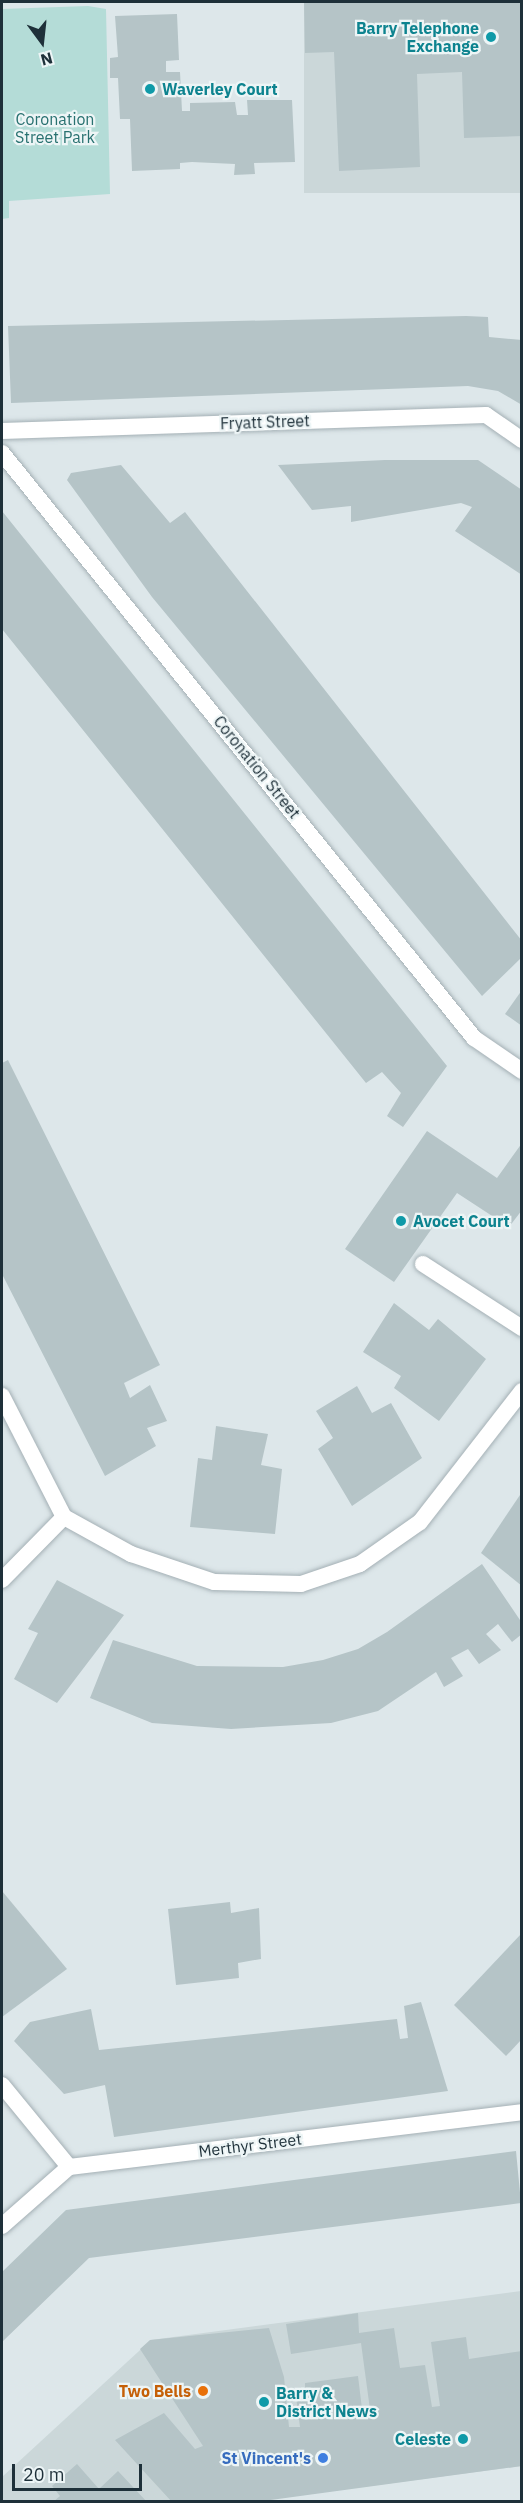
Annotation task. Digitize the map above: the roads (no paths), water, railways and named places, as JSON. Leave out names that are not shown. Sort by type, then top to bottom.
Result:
[{"type":"street","name":"Fryatt Street","points":[[2,431],[486,415],[522,440]]},
{"type":"street","name":"Coronation Street","points":[[2,453],[474,1038],[522,1071]]},
{"type":"street","points":[[423,1264],[522,1328]]},
{"type":"street","points":[[2,1396],[64,1517],[131,1554],[214,1582],[301,1584],[360,1564],[420,1522],[522,1391]]},
{"type":"street","points":[[2,1580],[64,1517]]},
{"type":"street","points":[[2,2085],[69,2167],[2,2226]]},
{"type":"street","name":"Merthyr Street","points":[[69,2167],[522,2112]]},
{"type":"place","name":"Barry Telephone Exchange","points":[[491,37]]},
{"type":"place","name":"Waverley Court","points":[[150,89]]},
{"type":"place","name":"Avocet Court","points":[[401,1221]]},
{"type":"place","name":"Two Bells","points":[[203,2391]]},
{"type":"place","name":"Barry & District News","points":[[264,2402]]},
{"type":"place","name":"Celeste","points":[[463,2439]]},
{"type":"place","name":"St Vincent's","points":[[323,2458]]},
{"type":"park label","name":"Coronation Street Park","points":[[55,128]]}]
